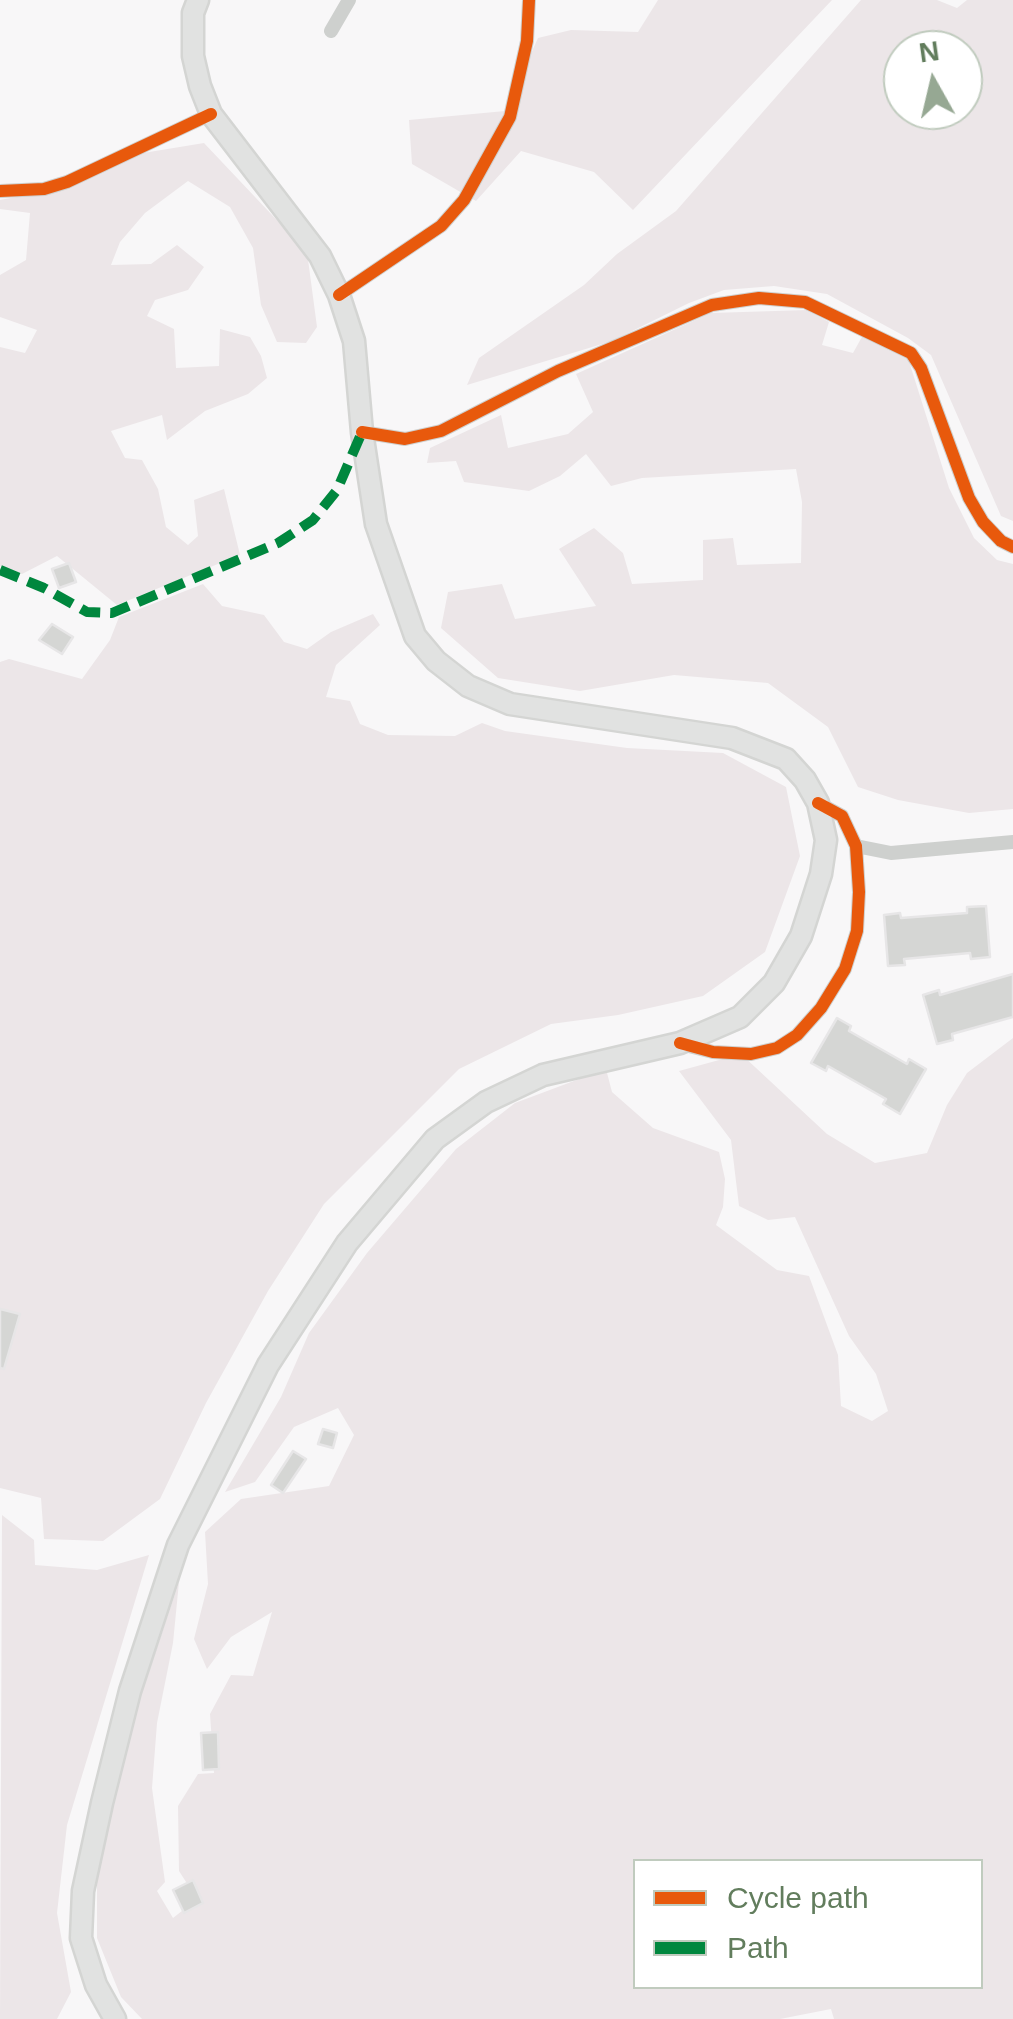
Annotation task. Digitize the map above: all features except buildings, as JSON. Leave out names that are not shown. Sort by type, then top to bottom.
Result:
[{"type":"main road","points":[[116,2019],[96,1985],[81,1938],[83,1891],[102,1803],[130,1691],[178,1545],[268,1365],[347,1243],[435,1140],[486,1102],[543,1076],[680,1043],[740,1016],[774,984],[801,936],[821,874],[826,840],[818,804],[786,759],[732,738],[510,704],[468,686],[436,661],[415,636],[376,524],[354,341],[320,256],[211,114],[193,56],[193,13],[198,0]]},
{"type":"street","points":[[331,31],[349,0]]},
{"type":"street","points":[[338,295],[441,226],[464,200],[510,116],[527,41],[529,0]]},
{"type":"street","points":[[0,191],[44,189],[68,182],[211,114]]},
{"type":"street","points":[[362,432],[405,439],[441,431],[558,371],[712,305],[759,298],[805,302],[911,353],[921,368],[969,498],[1000,541],[1013,547]]},
{"type":"street","points":[[680,1043],[713,1052],[751,1054],[777,1048],[798,1035],[822,1008],[845,968],[857,932],[860,892],[852,832],[842,816],[818,804]]},
{"type":"street","points":[[856,846],[891,853],[1013,842]]},
{"type":"shaded area","points":[[658,0],[832,0],[633,210],[594,172],[521,151],[476,201],[412,164],[409,120],[505,111],[538,38],[571,30],[638,32]]},
{"type":"shaded area","points":[[861,0],[937,0],[957,8],[967,0],[1013,0],[1013,521],[1001,516],[931,355],[908,338],[827,294],[774,286],[724,290],[612,341],[467,385],[479,358],[584,285],[617,254],[676,211]]},
{"type":"shaded area","points":[[204,143],[307,252],[317,327],[306,343],[277,342],[261,305],[253,248],[230,207],[188,181],[145,213],[120,242],[111,265],[151,264],[177,245],[204,267],[188,290],[155,300],[147,316],[174,329],[176,368],[219,366],[220,329],[250,337],[267,378],[248,394],[205,411],[167,440],[162,415],[111,431],[125,458],[142,460],[158,489],[166,527],[188,545],[198,536],[194,500],[224,489],[240,555],[117,605],[57,556],[22,574],[0,566],[0,347],[25,353],[37,330],[0,317],[0,275],[26,260],[30,213],[0,209],[0,200],[27,195],[131,155]]},
{"type":"shaded area","points":[[807,310],[829,322],[822,345],[853,353],[863,335],[907,355],[949,488],[974,538],[997,560],[1013,564],[1013,809],[969,813],[898,800],[858,787],[828,727],[768,683],[674,675],[580,691],[498,678],[441,628],[448,592],[502,584],[515,619],[596,606],[559,549],[594,528],[623,553],[632,584],[703,580],[703,540],[733,538],[737,565],[801,563],[802,502],[796,469],[642,478],[611,486],[586,454],[560,476],[529,491],[464,482],[456,461],[427,463],[430,448],[501,415],[508,448],[568,434],[593,412],[576,374],[711,313]]},
{"type":"shaded area","points":[[203,584],[222,606],[264,615],[284,642],[307,649],[331,632],[373,614],[380,625],[336,665],[326,697],[350,701],[360,724],[388,735],[455,736],[482,723],[505,731],[627,748],[723,753],[786,787],[800,856],[765,952],[703,996],[618,1015],[551,1024],[459,1069],[324,1204],[268,1291],[206,1403],[160,1499],[103,1541],[44,1539],[41,1498],[0,1488],[0,662],[9,659],[82,679],[110,640],[119,617]]},
{"type":"shaded area","points":[[1013,1038],[1013,2019],[834,2019],[831,2009],[780,2019],[142,2019],[121,1997],[97,1938],[97,1851],[131,1725],[179,1582],[173,1643],[157,1723],[152,1788],[165,1882],[157,1891],[173,1918],[197,1899],[179,1871],[178,1806],[198,1774],[214,1773],[210,1714],[231,1675],[253,1676],[272,1612],[231,1637],[207,1669],[194,1639],[208,1584],[205,1532],[241,1499],[329,1486],[354,1435],[338,1408],[294,1427],[255,1482],[225,1492],[281,1397],[309,1333],[367,1253],[456,1149],[515,1103],[606,1069],[612,1092],[653,1128],[719,1152],[725,1179],[723,1207],[716,1225],[777,1270],[809,1276],[838,1355],[841,1406],[872,1421],[888,1411],[876,1374],[849,1336],[795,1217],[768,1220],[739,1206],[731,1140],[679,1071],[741,1054],[827,1134],[875,1163],[927,1153],[947,1105],[967,1073]]},
{"type":"shaded area","points":[[2,1515],[34,1540],[35,1565],[97,1570],[149,1555],[67,1825],[57,1913],[71,1992],[57,2019],[0,2019]]},
{"type":"marked path","points":[[0,570],[87,612],[112,613],[278,543],[313,520],[337,490],[362,432]]},
{"type":"cycle path","points":[[339,295],[441,226],[464,200],[510,117],[527,41],[529,0]]},
{"type":"cycle path","points":[[0,191],[44,189],[67,182],[211,114]]},
{"type":"cycle path","points":[[362,432],[405,439],[441,431],[558,371],[712,305],[759,298],[805,302],[911,353],[921,368],[969,498],[983,522],[1001,541],[1013,547]]},
{"type":"cycle path","points":[[680,1043],[713,1052],[751,1054],[777,1048],[797,1035],[821,1008],[845,969],[857,931],[856,846],[842,816],[818,803]]}]
